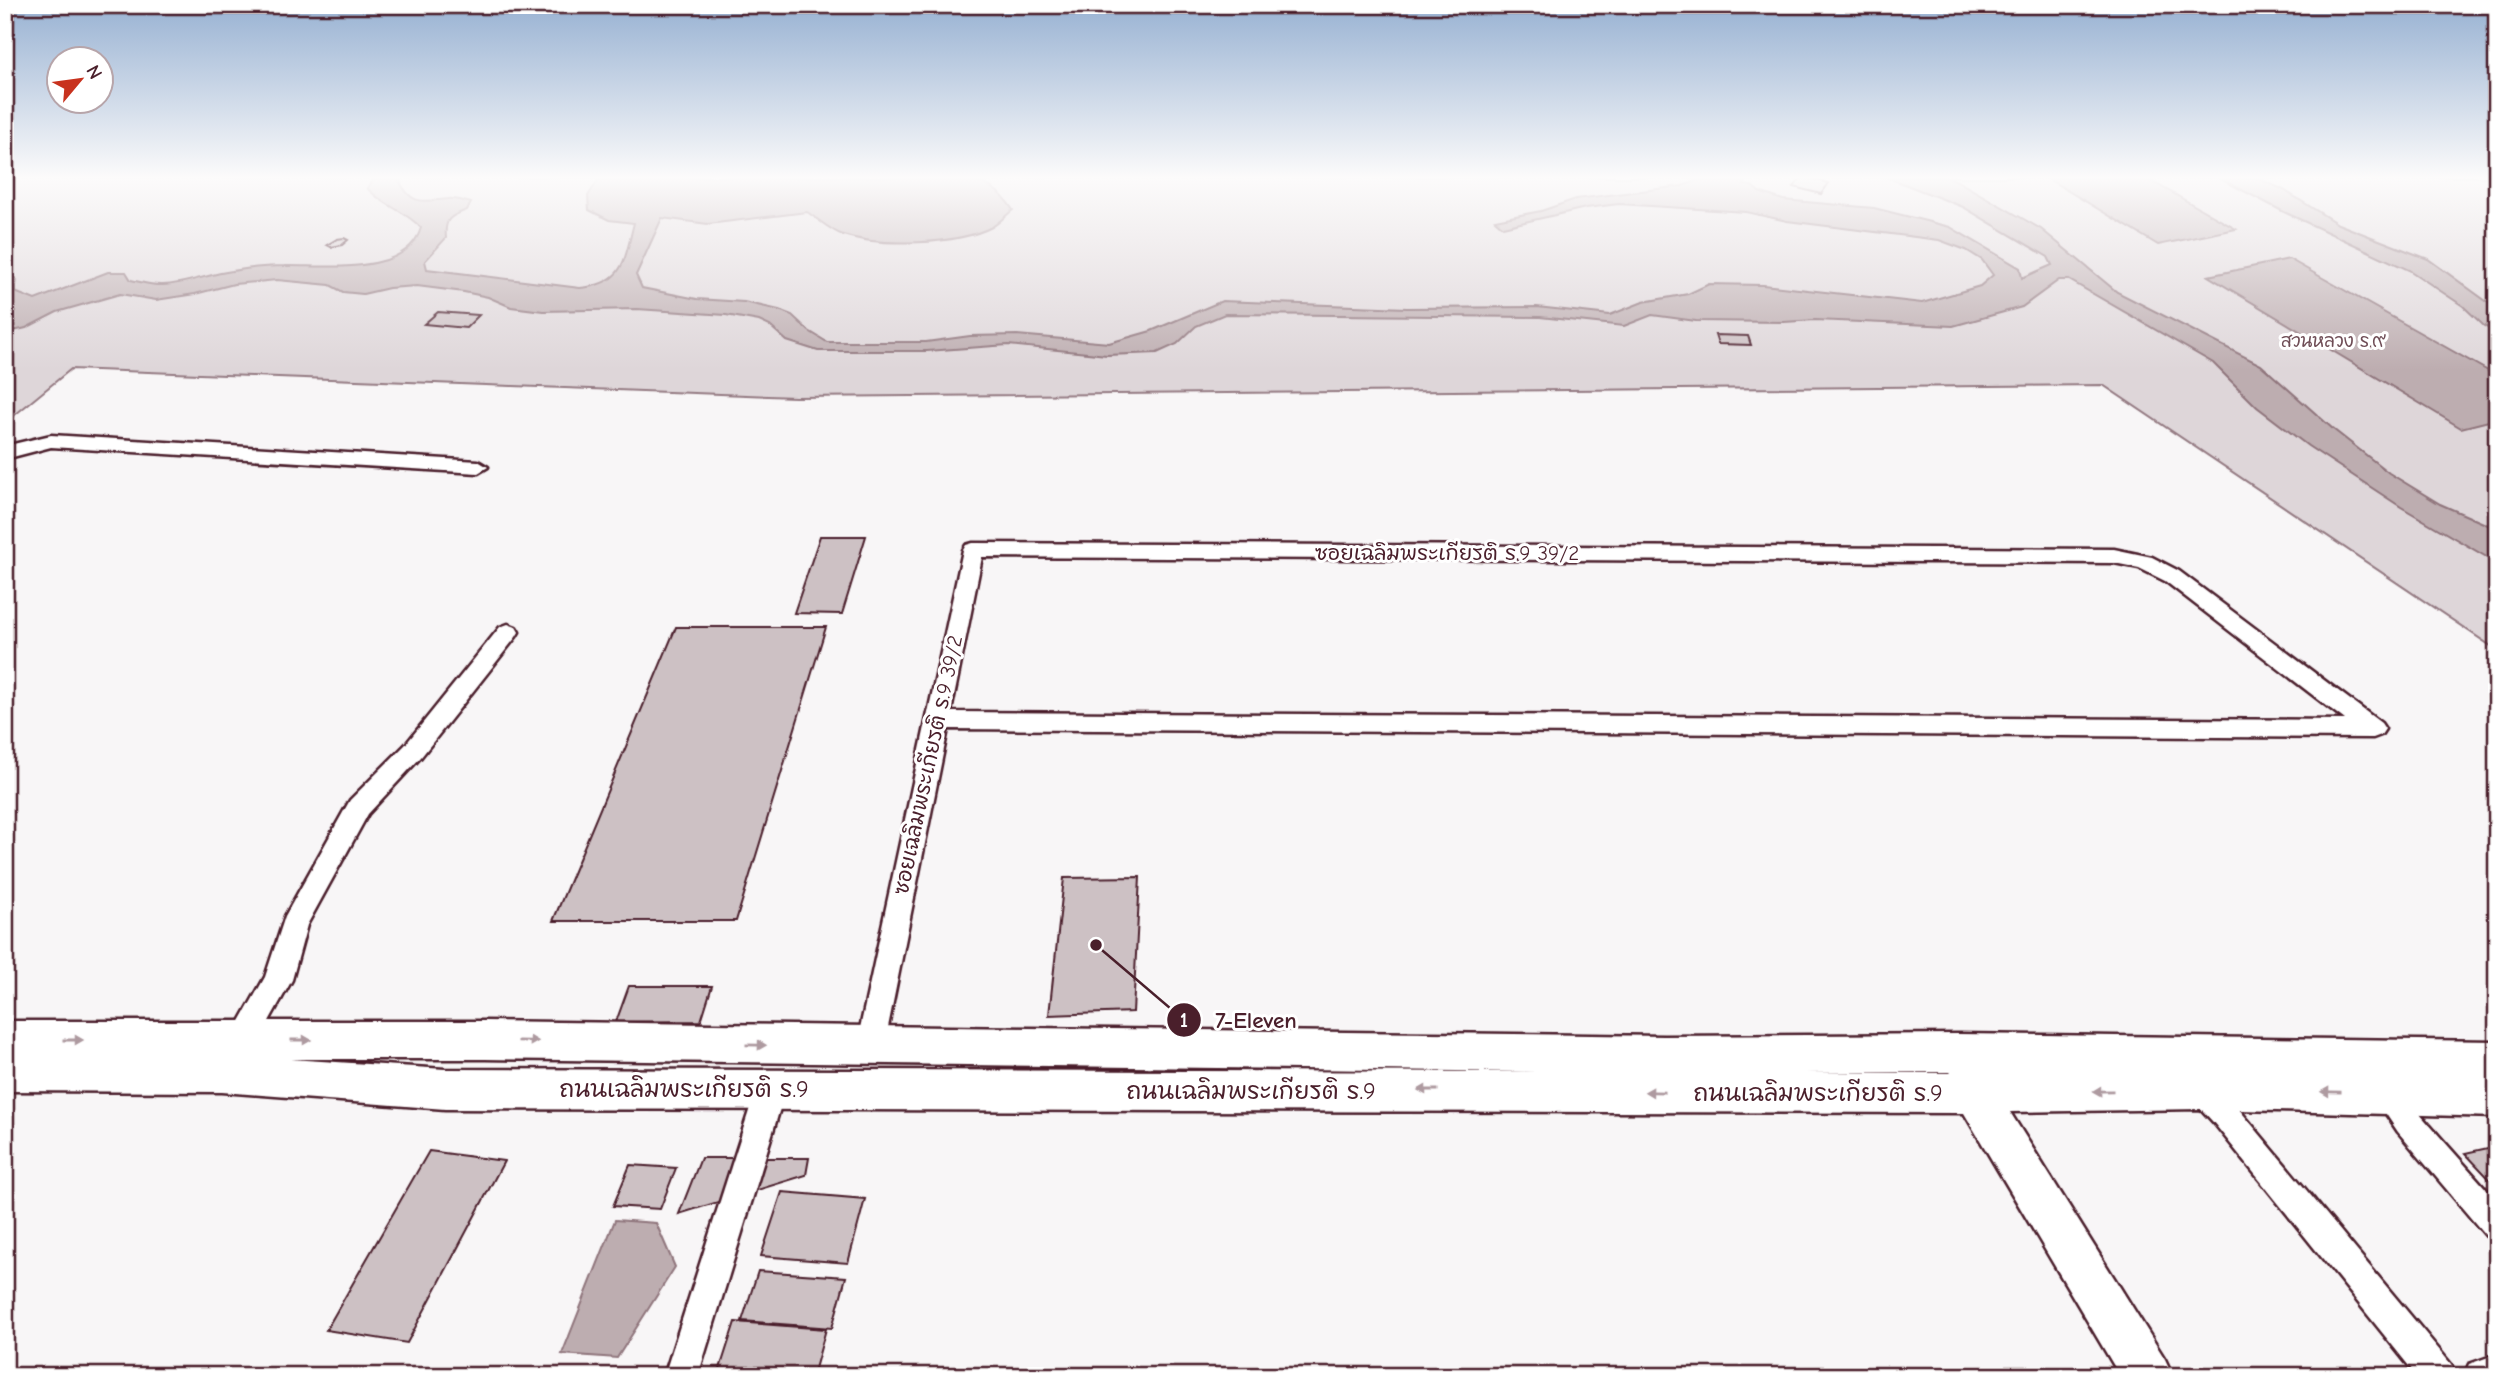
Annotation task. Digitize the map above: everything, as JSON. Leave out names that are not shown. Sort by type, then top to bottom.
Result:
[{"type":"main road","name":"ถนนเฉลิมพระเกียรติ ร.9","points":[[5,1040],[472,1040],[1664,1055],[2200,1089],[2377,1075],[2497,1060]]},
{"type":"main road","name":"ถนนเฉลิมพระเกียรติ ร.9","points":[[5,1072],[222,1073],[445,1089],[771,1089],[1967,1073],[2377,1075],[2497,1097]]},
{"type":"main road","points":[[1967,1073],[2148,1376]]},
{"type":"street","points":[[5,453],[23,446],[51,441],[478,467]]},
{"type":"street","name":"ซอยเฉลิมพระเกียรติ ร.9 39/2","points":[[870,1047],[936,720],[973,550],[2115,556],[2145,562],[2172,576],[2373,729],[936,720]]},
{"type":"street","points":[[244,1039],[278,980],[294,924],[359,807],[413,751],[508,632]]},
{"type":"street","points":[[2377,1075],[2408,1122],[2497,1225]]},
{"type":"street","points":[[681,1376],[771,1089]]},
{"type":"street","points":[[2200,1089],[2223,1112],[2439,1376]]},
{"type":"street","points":[[2482,1376],[2497,1371]]},
{"type":"green space","name":"สวนหลวง ร.๙","points":[[5,241],[2497,241],[2497,650],[2103,385],[795,397],[71,369],[5,423]]},
{"type":"shaded area","points":[[413,241],[443,241],[425,261],[427,269],[580,288],[606,281],[614,275],[624,259],[629,241],[651,241],[636,275],[642,288],[697,299],[744,302],[779,310],[792,315],[809,331],[827,342],[926,342],[970,336],[1017,335],[1109,343],[1151,331],[1222,301],[1407,308],[1537,307],[1610,315],[1643,302],[1688,294],[1709,284],[1763,285],[1922,303],[1980,286],[1993,275],[1982,260],[1966,250],[1943,241],[1975,241],[2020,268],[2022,278],[2052,265],[2048,257],[2022,241],[2056,241],[2117,292],[2261,365],[2333,429],[2389,473],[2440,504],[2497,529],[2497,563],[2401,507],[2308,446],[2257,407],[2213,363],[2069,280],[2059,280],[2022,307],[1953,326],[1815,320],[1696,321],[1652,315],[1624,326],[1540,317],[1225,314],[1196,326],[1177,344],[1157,353],[1107,355],[1008,345],[927,351],[818,351],[787,341],[770,326],[759,321],[726,315],[637,309],[543,311],[511,307],[488,297],[464,292],[417,286],[389,288],[363,294],[343,292],[330,285],[277,280],[234,284],[156,300],[120,294],[57,312],[26,328],[5,333],[5,275],[17,280],[15,292],[35,300],[108,272],[126,272],[131,280],[163,285],[258,267],[362,265],[399,254]]},
{"type":"shaded area","points":[[2152,241],[2175,241],[2158,245]]},
{"type":"shaded area","points":[[2347,241],[2383,241],[2428,259],[2497,309],[2497,333],[2484,326],[2463,306],[2409,270]]},
{"type":"shaded area","points":[[2289,259],[2497,376],[2497,419],[2461,428],[2208,276]]},
{"type":"shaded area","points":[[615,1220],[656,1223],[675,1267],[617,1358],[562,1354]]},
{"type":"building","points":[[333,241],[346,241],[342,245],[327,245]]},
{"type":"building","points":[[438,312],[479,315],[466,328],[424,324]]},
{"type":"building","points":[[1715,335],[1748,336],[1751,345],[1718,344]]},
{"type":"building","points":[[820,536],[866,536],[842,614],[794,613]]},
{"type":"building","points":[[676,627],[826,627],[736,921],[553,921]]},
{"type":"building","points":[[1140,877],[1133,1012],[1049,1015],[1064,878]]},
{"type":"building","points":[[629,986],[712,986],[701,1021],[616,1022]]},
{"type":"building","points":[[2497,1146],[2497,1187],[2465,1153]]},
{"type":"building","points":[[429,1151],[504,1161],[407,1343],[326,1330]]},
{"type":"building","points":[[701,1158],[809,1158],[806,1175],[679,1214]]},
{"type":"building","points":[[630,1165],[676,1168],[660,1209],[613,1206]]},
{"type":"building","points":[[782,1192],[865,1199],[848,1263],[761,1256]]},
{"type":"building","points":[[758,1271],[846,1277],[832,1328],[742,1321]]},
{"type":"building","points":[[735,1322],[826,1329],[813,1376],[718,1375]]},
{"type":"place","name":"7-Eleven","points":[[1096,945]]}]
